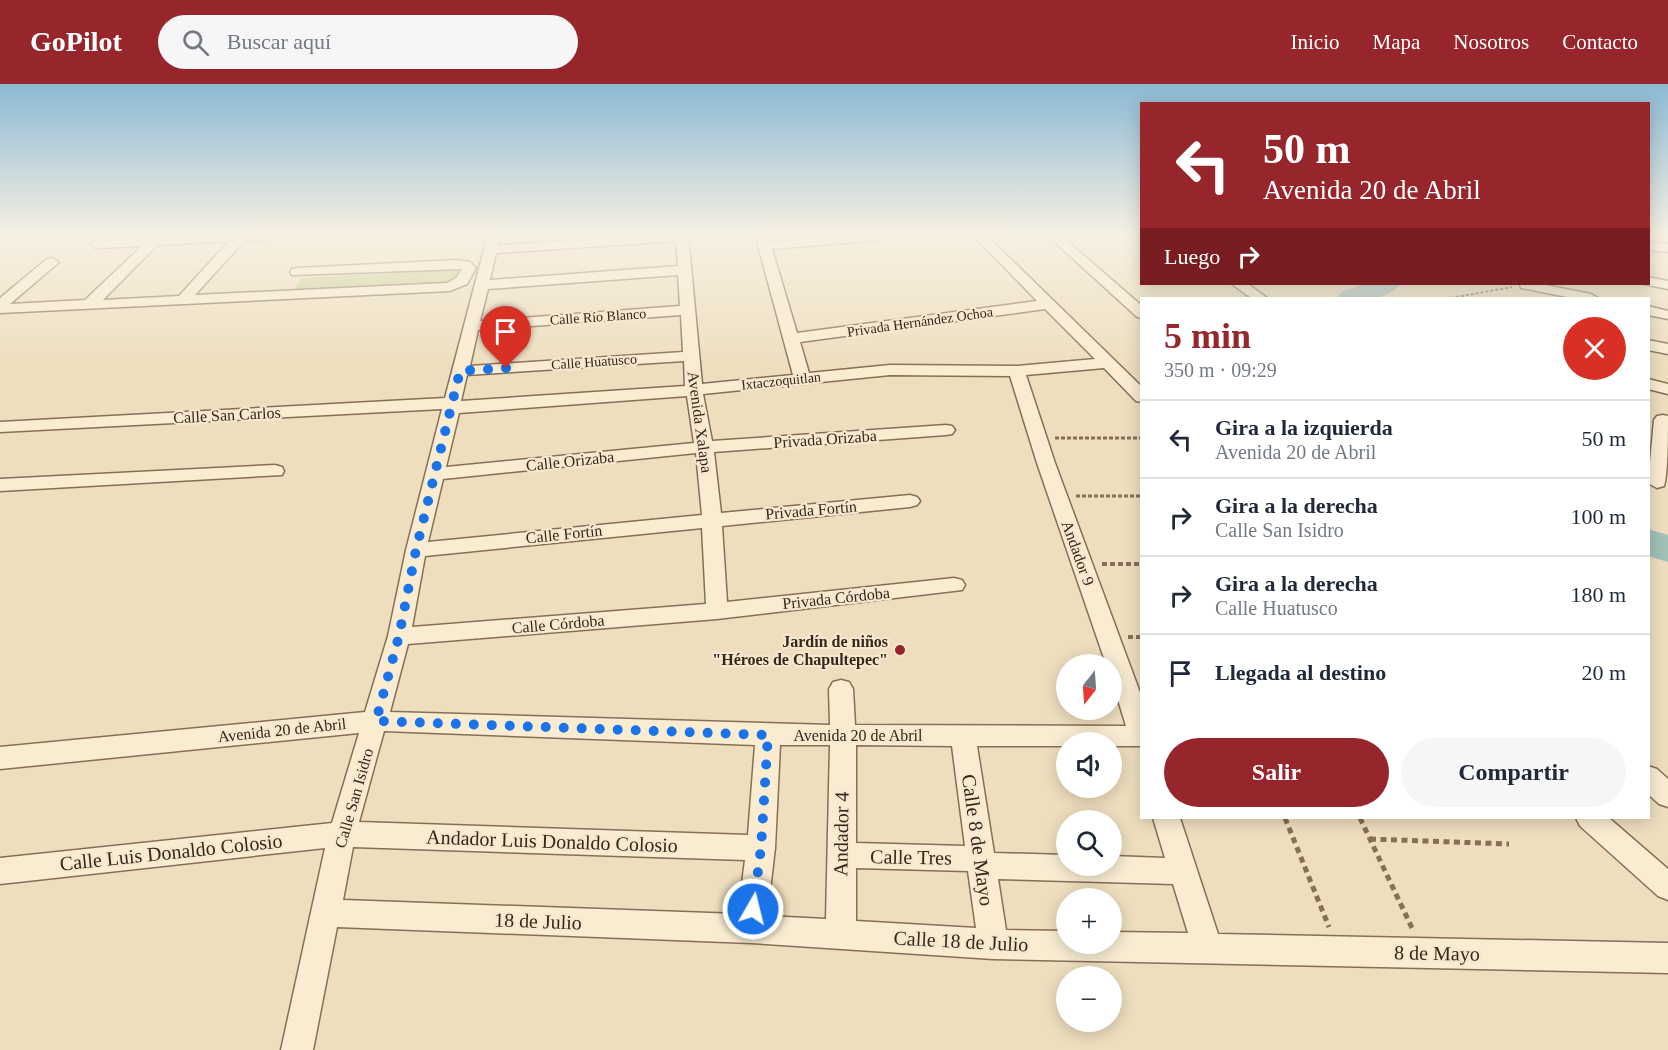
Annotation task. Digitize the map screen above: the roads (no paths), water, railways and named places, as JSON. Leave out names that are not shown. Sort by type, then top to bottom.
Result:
[{"type":"street","points":[[0,307],[32,279]]},
{"type":"street","points":[[89,305],[115,279]]},
{"type":"street","points":[[183,300],[202,279]]},
{"type":"street","points":[[280,296],[292,279]]},
{"type":"street","points":[[0,307],[89,305],[450,287],[463,279]]},
{"type":"street","name":"Calle San Isidro","points":[[297,1050],[342,834],[399,636],[416,550],[483,279]]},
{"type":"street","points":[[482,285],[562,279]]},
{"type":"street","name":"Avenida Xalapa","points":[[685,279],[694,390],[704,447],[711,519],[717,611]]},
{"type":"street","points":[[774,279],[801,378]]},
{"type":"street","points":[[1024,279],[1140,395]]},
{"type":"street","points":[[1103,279],[1140,312]]},
{"type":"street","points":[[1650,281],[1668,285]]},
{"type":"street","points":[[1240,285],[1258,297]]},
{"type":"street","points":[[1526,285],[1587,297]]},
{"type":"street","name":"Privada Hernández Ochoa","points":[[790,339],[1050,304]]},
{"type":"street","name":"Calle Río Blanco","points":[[472,326],[688,310]]},
{"type":"street","points":[[1650,310],[1668,315]]},
{"type":"street","points":[[1650,345],[1668,349]]},
{"type":"street","name":"Calle Huatusco","points":[[460,371],[691,356]]},
{"type":"street","name":"Ixtaczoquitlan","points":[[453,405],[694,390],[801,378],[915,369],[1017,371],[1109,363]]},
{"type":"street","name":"Andador 9","points":[[1017,371],[1036,437],[1080,564],[1110,636],[1140,730]]},
{"type":"street","points":[[1650,384],[1668,388]]},
{"type":"street","name":"Calle San Carlos","points":[[0,427],[453,405]]},
{"type":"street","points":[[1658,482],[1660,419]]},
{"type":"street","name":"Privada Orizaba","points":[[704,447],[946,430]]},
{"type":"street","name":"Calle Orizaba","points":[[436,474],[704,447]]},
{"type":"street","points":[[0,485],[275,471]]},
{"type":"street","name":"Privada Fortín","points":[[711,519],[910,501]]},
{"type":"street","name":"Calle Fortín","points":[[416,550],[711,519]]},
{"type":"street","name":"Privada Córdoba","points":[[717,611],[954,585]]},
{"type":"street","name":"Calle Córdoba","points":[[399,636],[717,611]]},
{"type":"street","name":"Andador 4","points":[[841,689],[843,734],[841,934]]},
{"type":"street","name":"Avenida 20 de Abril","points":[[0,758],[376,721],[768,735],[1140,736]]},
{"type":"street","points":[[751,929],[761,848],[768,735]]},
{"type":"street","name":"Calle 8 de Mayo","points":[[963,736],[993,944]]},
{"type":"street","points":[[1650,779],[1668,796]]},
{"type":"street","points":[[1167,819],[1207,948]]},
{"type":"street","points":[[1591,819],[1668,887]]},
{"type":"street","name":"Andador Luis Donaldo Colosio","points":[[342,834],[761,848]]},
{"type":"street","name":"Calle Luis Donaldo Colosio","points":[[0,871],[342,834]]},
{"type":"street","name":"Calle Tres","points":[[841,855],[1183,871]]},
{"type":"street","name":"18 de Julio","points":[[325,913],[751,929]]},
{"type":"street","name":"Calle 18 de Julio","points":[[751,929],[993,944],[1207,948]]},
{"type":"street","name":"8 de Mayo","points":[[1207,948],[1668,958]]},
{"type":"waterway","points":[[1354,297],[1384,285]]},
{"type":"waterway","points":[[1650,542],[1668,549]]},
{"type":"place","name":"Jardín de niños \"Héroes de Chapultepec\"","points":[[900,650]]}]
